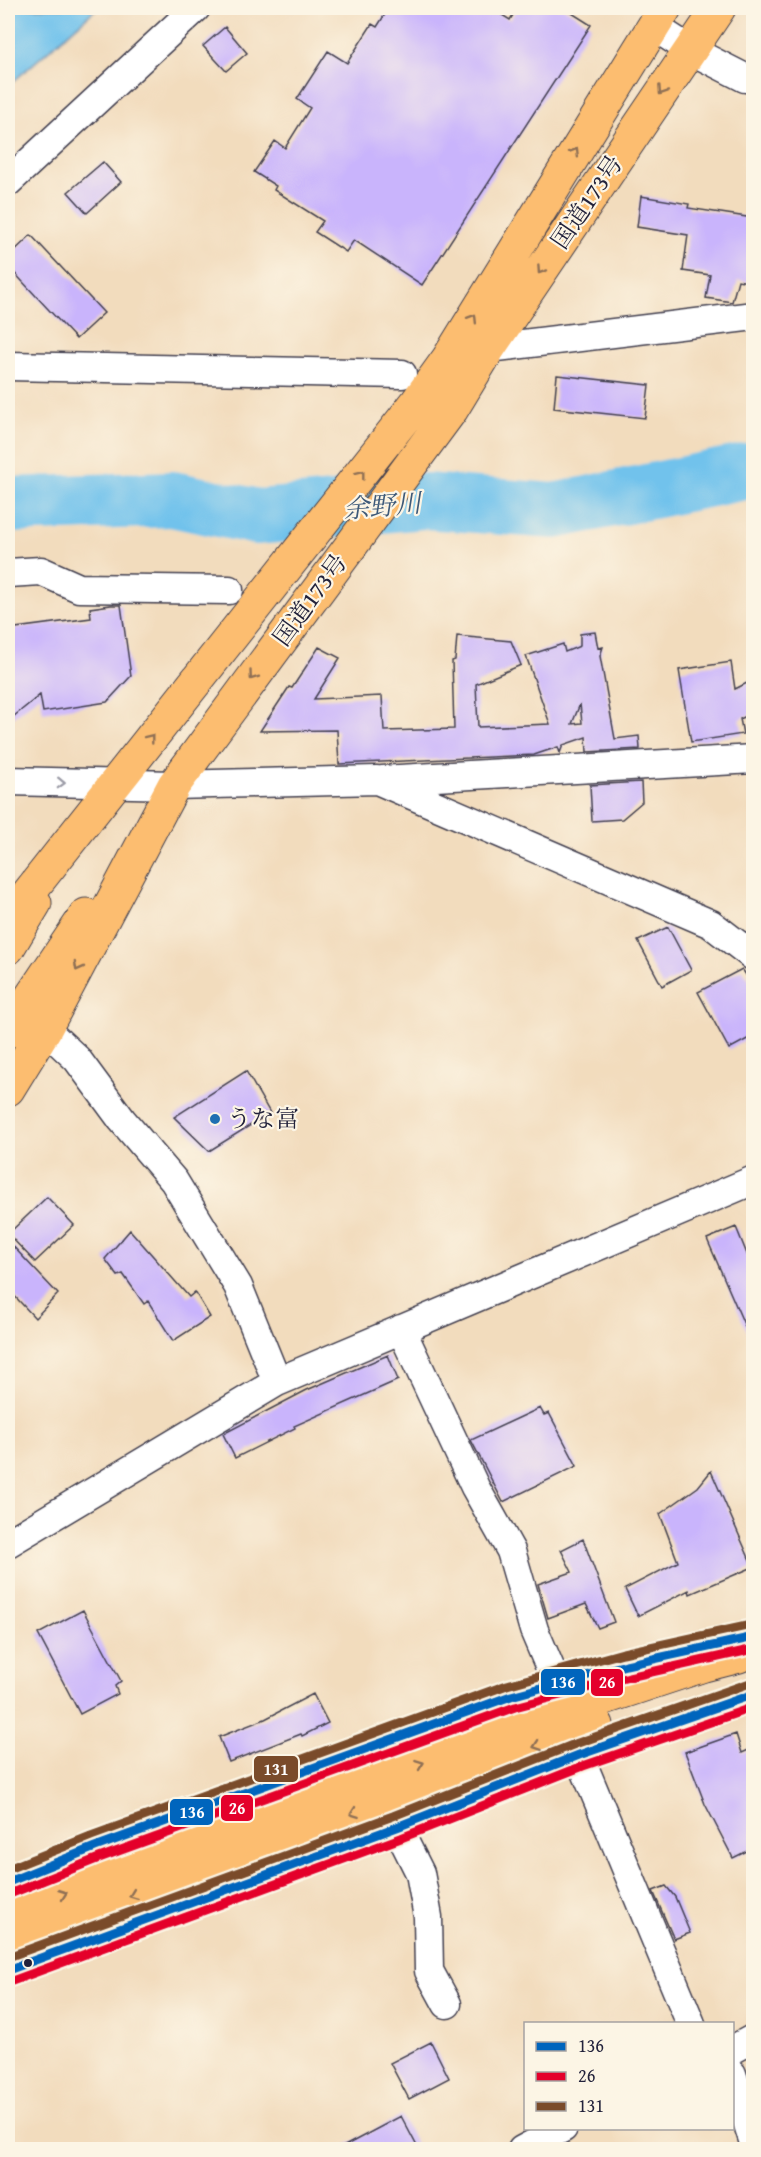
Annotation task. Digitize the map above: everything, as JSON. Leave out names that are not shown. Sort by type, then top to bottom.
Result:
[{"type":"highway","name":"国道173号","points":[[8,1089],[45,1029],[174,785],[452,409],[489,348],[718,8]]},
{"type":"highway","name":"国道173号","points":[[8,919],[417,402],[448,359],[659,17]]},
{"type":"highway","points":[[8,948],[87,818]]},
{"type":"highway","points":[[8,1031],[67,941],[156,819]]},
{"type":"highway","points":[[8,1882],[106,1843],[500,1700],[626,1665],[753,1637]]},
{"type":"highway","points":[[8,1913],[247,1828],[523,1725],[704,1665],[739,1656],[753,1648]]},
{"type":"highway","points":[[8,1943],[188,1874],[665,1702],[753,1681]]},
{"type":"highway","points":[[8,1970],[397,1827],[579,1755],[753,1694]]},
{"type":"street","points":[[8,182],[196,8]]},
{"type":"street","points":[[659,17],[690,50],[745,78],[753,77]]},
{"type":"street","points":[[448,359],[489,348],[753,316]]},
{"type":"street","points":[[8,366],[402,374]]},
{"type":"street","points":[[8,573],[41,571],[79,588],[229,590]]},
{"type":"street","points":[[8,781],[174,785],[377,780],[753,759]]},
{"type":"street","points":[[377,780],[711,924],[753,957]]},
{"type":"street","points":[[45,1029],[77,1059],[122,1120],[174,1181],[238,1286],[278,1382]]},
{"type":"street","points":[[8,1543],[278,1382],[753,1180]]},
{"type":"street","points":[[401,1329],[476,1487],[511,1551],[534,1630],[556,1684]]},
{"type":"street","points":[[579,1755],[690,2022]]},
{"type":"street","points":[[397,1827],[420,1874],[428,1917],[429,1971],[447,2004]]},
{"type":"street","points":[[734,2049],[753,2038]]},
{"type":"street","points":[[734,2081],[753,2143]]},
{"type":"street","points":[[522,2150],[559,2130]]},
{"type":"water","points":[[8,8],[97,8],[8,86]]},
{"type":"building","points":[[389,8],[491,8],[510,20],[517,8],[564,8],[591,25],[422,285],[354,240],[346,252],[315,232],[323,221],[274,190],[276,186],[254,172],[275,141],[285,148],[310,108],[297,99],[328,51],[347,63],[372,24],[377,27]]},
{"type":"building","points":[[225,27],[247,53],[226,71],[203,46]]},
{"type":"building","points":[[103,162],[121,182],[87,213],[68,192]]},
{"type":"building","points":[[641,196],[689,204],[688,208],[753,218],[753,283],[738,280],[732,302],[706,298],[710,275],[683,271],[688,235],[637,227]]},
{"type":"building","points":[[31,235],[104,313],[76,339],[8,266],[8,257]]},
{"type":"building","points":[[557,375],[649,385],[645,418],[554,408]]},
{"type":"building","points":[[121,605],[131,676],[107,702],[43,712],[40,695],[8,721],[8,629],[91,618],[90,608]]},
{"type":"building","points":[[595,632],[598,648],[603,647],[600,656],[615,739],[639,736],[640,749],[587,752],[586,737],[563,745],[560,753],[558,747],[534,755],[339,764],[337,730],[260,731],[319,647],[340,658],[314,699],[382,696],[384,731],[454,729],[452,661],[455,660],[457,636],[511,641],[521,665],[476,684],[478,727],[550,724],[526,656],[563,644],[565,652],[580,646],[580,634]],"holes":[[[580,704],[582,723],[572,724]]]},
{"type":"building","points":[[731,662],[735,689],[753,680],[753,713],[740,719],[743,734],[691,742],[679,670]]},
{"type":"building","points":[[641,782],[642,802],[622,819],[592,821],[590,785]]},
{"type":"building","points":[[668,927],[691,970],[662,986],[638,941]]},
{"type":"building","points":[[742,969],[753,985],[753,1036],[729,1049],[698,992]]},
{"type":"building","name":"うな富","points":[[246,1071],[270,1113],[209,1151],[174,1117]]},
{"type":"building","points":[[47,1197],[74,1225],[35,1262],[8,1234]]},
{"type":"building","points":[[736,1227],[753,1269],[753,1345],[707,1239]]},
{"type":"building","points":[[130,1230],[189,1297],[195,1292],[210,1317],[173,1341],[148,1301],[144,1304],[123,1274],[118,1276],[105,1259]]},
{"type":"building","points":[[8,1241],[58,1294],[35,1318],[8,1289]]},
{"type":"building","points":[[388,1355],[398,1380],[294,1426],[295,1428],[235,1458],[223,1434],[307,1390]]},
{"type":"building","points":[[540,1408],[544,1415],[549,1413],[577,1466],[503,1502],[471,1440]]},
{"type":"building","points":[[711,1471],[753,1567],[690,1594],[689,1590],[638,1616],[625,1589],[678,1562],[660,1514],[698,1487]]},
{"type":"building","points":[[583,1539],[614,1622],[598,1628],[586,1604],[548,1618],[538,1584],[572,1572],[561,1550]]},
{"type":"building","points":[[83,1610],[121,1681],[115,1686],[118,1694],[80,1714],[38,1634]]},
{"type":"building","points":[[313,1694],[328,1723],[302,1736],[301,1734],[229,1762],[219,1737],[265,1719]]},
{"type":"building","points":[[736,1734],[742,1753],[753,1748],[753,1848],[733,1858],[705,1804],[685,1752]]},
{"type":"building","points":[[666,1886],[675,1897],[690,1933],[674,1939],[653,1891]]},
{"type":"building","points":[[431,2042],[449,2078],[409,2099],[390,2063]]},
{"type":"building","points":[[401,2116],[419,2150],[337,2150]]},
{"type":"waterway","name":"余野川","points":[[8,505],[172,499],[258,517],[425,501],[554,511],[754,470]]},
{"type":"transit line","name":"131","points":[[8,1869],[91,1836],[507,1685],[623,1653],[751,1625]]},
{"type":"transit line","name":"136","points":[[8,1882],[95,1847],[511,1696],[626,1665],[754,1637]]},
{"type":"transit line","name":"26","points":[[12,1893],[99,1858],[515,1707],[629,1677],[754,1649]]},
{"type":"transit line","name":"131","points":[[8,1957],[393,1816],[575,1744],[750,1683]]},
{"type":"transit line","name":"136","points":[[8,1970],[397,1827],[579,1755],[754,1694]]},
{"type":"transit line","name":"26","points":[[12,1981],[401,1838],[583,1766],[754,1707]]},
{"type":"place","name":"うな富","points":[[215,1119]]}]
